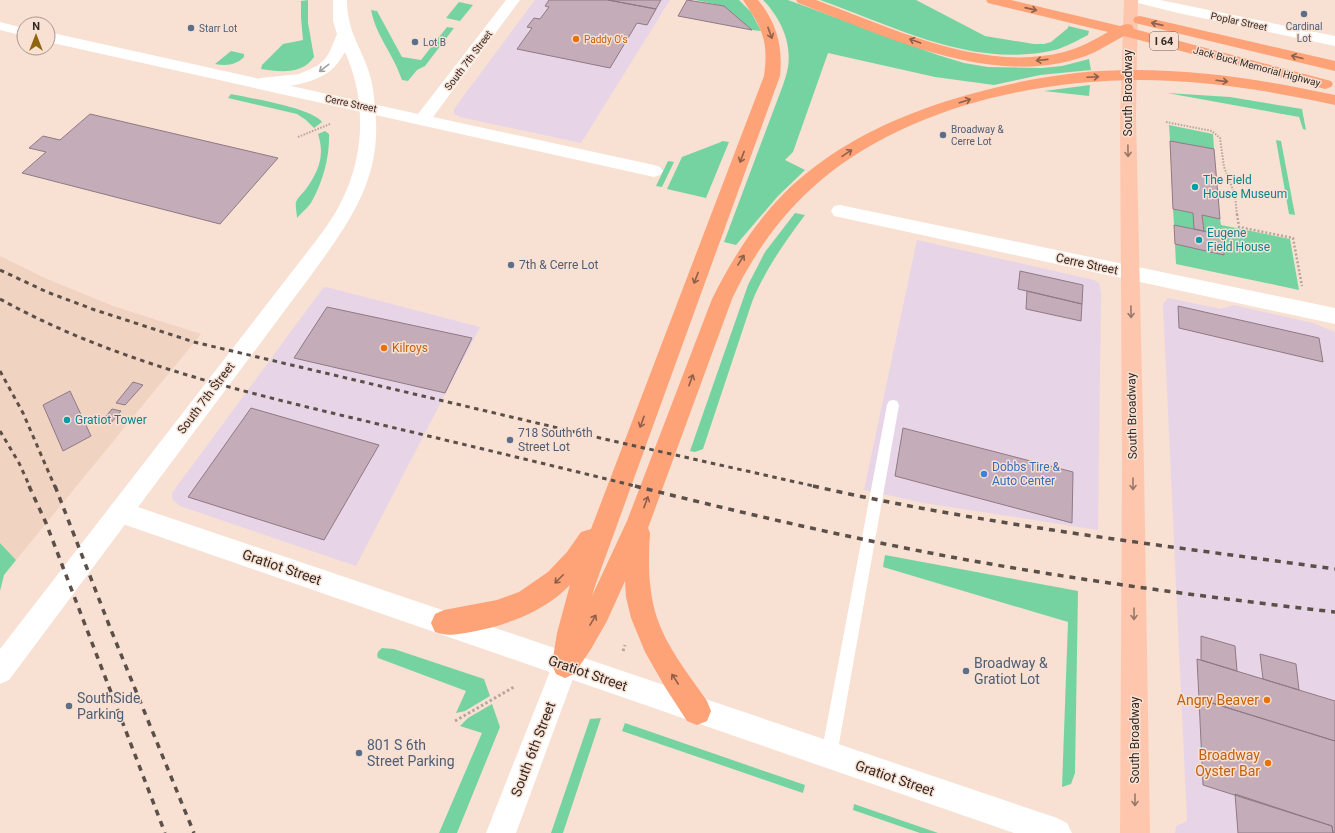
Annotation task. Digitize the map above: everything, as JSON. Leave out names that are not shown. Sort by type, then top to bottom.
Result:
[{"type":"highway","points":[[565,665],[570,633],[583,583],[772,76],[775,61],[771,34],[757,7],[750,0]]},
{"type":"highway","points":[[803,0],[936,49],[972,58],[1007,62],[1043,61],[1068,56],[1089,48],[1129,26]]},
{"type":"highway","name":"Jack Buck Memorial Highway","points":[[993,0],[1160,40],[1335,87]]},
{"type":"highway","name":"Jack Buck Memorial Highway","points":[[1049,0],[1335,66]]},
{"type":"highway","points":[[565,665],[582,640],[598,612],[638,523],[731,277],[742,258],[773,217],[814,176],[850,151],[879,134],[906,121],[969,100],[1041,83],[1078,78],[1161,76],[1270,87],[1335,100]]},
{"type":"highway","points":[[444,623],[498,614],[522,605],[543,593],[556,583],[571,567],[608,514]]},
{"type":"highway","points":[[638,523],[636,557],[638,589],[644,617],[654,641],[673,676],[697,711]]},
{"type":"main road","name":"South Broadway","points":[[1131,0],[1129,26],[1128,116],[1136,833]]},
{"type":"street","name":"South 7th Street","points":[[0,671],[305,269],[347,208],[356,191],[367,158],[367,106],[361,72],[344,36],[341,23],[340,0]]},
{"type":"street","name":"South 7th Street","points":[[423,119],[513,0]]},
{"type":"street","name":"Poplar Street","points":[[1143,0],[1178,9],[1335,41]]},
{"type":"street","points":[[0,26],[16,30]]},
{"type":"street","points":[[261,84],[296,80],[315,74],[329,64],[337,54],[344,36]]},
{"type":"street","name":"Cerre Street","points":[[56,39],[367,106],[654,171]]},
{"type":"street","name":"Cerre Street","points":[[840,211],[1335,316]]},
{"type":"street","name":"Gratiot Street","points":[[120,512],[1056,833]]},
{"type":"street","name":"South 6th Street","points":[[501,833],[565,665]]},
{"type":"lane","points":[[829,755],[893,405]]},
{"type":"path","points":[[1166,122],[1212,131],[1220,138],[1224,167],[1235,195],[1239,227],[1293,238],[1302,288]]},
{"type":"path","points":[[298,137],[330,124]]},
{"type":"path","points":[[455,721],[514,687]]},
{"type":"shaded area","points":[[535,0],[670,0],[581,143],[460,117],[454,114],[454,109]]},
{"type":"shaded area","points":[[917,240],[1094,280],[1099,283],[1101,292],[1098,530],[924,503],[864,490]]},
{"type":"shaded area","points":[[0,256],[47,279],[113,306],[201,334],[16,560],[0,543]]},
{"type":"shaded area","points":[[326,287],[480,327],[356,566],[180,506],[172,499],[172,493],[323,288]]},
{"type":"shaded area","points":[[1168,298],[1221,309],[1233,305],[1313,323],[1335,332],[1335,833],[1175,833],[1176,826],[1187,821],[1163,304]]},
{"type":"green space","points":[[308,0],[308,23],[314,57],[303,67],[290,71],[261,69],[262,65],[283,44],[303,40],[301,1]]},
{"type":"green space","points":[[695,0],[739,0],[751,12],[761,31],[752,30],[724,6]]},
{"type":"green space","points":[[763,0],[788,0],[938,55],[964,63],[988,67],[1041,68],[1062,66],[1089,59],[1091,70],[1040,75],[994,85],[935,77],[828,53],[793,152],[785,160],[805,170],[778,196],[736,245],[724,242],[787,74],[789,58],[783,30],[775,14]]},
{"type":"green space","points":[[820,0],[916,0],[985,36],[1034,44],[1051,42],[1068,28],[1068,26],[1089,31],[1088,35],[1055,50],[1024,54],[994,54],[965,50],[906,33]]},
{"type":"green space","points":[[459,2],[473,5],[460,21],[446,18]]},
{"type":"green space","points":[[371,10],[377,11],[402,57],[421,60],[447,27],[454,28],[425,66],[417,70],[408,81],[402,80],[373,19]]},
{"type":"green space","points":[[231,51],[244,54],[244,57],[238,62],[231,64],[215,64]]},
{"type":"green space","points":[[1090,85],[1089,96],[1044,91]]},
{"type":"green space","points":[[1167,93],[1230,97],[1302,109],[1306,130],[1303,129],[1299,117]]},
{"type":"green space","points":[[231,94],[294,108],[316,117],[322,122],[314,128],[297,114],[228,98]]},
{"type":"green space","points":[[1169,125],[1213,134],[1214,149],[1170,141]]},
{"type":"green space","points":[[325,131],[329,134],[329,142],[327,159],[322,177],[311,203],[297,218],[296,202],[311,182],[320,163],[321,149],[318,134]]},
{"type":"green space","points":[[1276,140],[1281,141],[1295,215],[1289,214]]},
{"type":"green space","points":[[722,141],[729,142],[706,198],[667,189],[682,157]]},
{"type":"green space","points":[[668,161],[674,162],[662,187],[656,186]]},
{"type":"green space","points":[[1173,209],[1193,213],[1194,229],[1174,225]]},
{"type":"green space","points":[[795,213],[805,215],[776,257],[757,290],[703,449],[695,452],[690,451],[748,285],[765,252]]},
{"type":"green space","points":[[1202,215],[1220,219],[1221,225],[1290,239],[1299,290],[1176,264],[1175,244],[1224,254],[1222,235],[1204,231]]},
{"type":"green space","points":[[0,543],[16,560],[4,575],[0,591]]},
{"type":"green space","points":[[885,555],[1078,591],[1075,773],[1071,784],[1062,787],[1068,622],[883,567]]},
{"type":"green space","points":[[382,648],[394,649],[484,679],[490,696],[465,711],[456,713],[466,691],[378,658],[377,655],[379,650]]},
{"type":"green space","points":[[492,704],[500,727],[457,833],[439,833],[482,733],[460,726],[468,718]]},
{"type":"green space","points":[[601,718],[563,833],[551,833],[590,719]]},
{"type":"green space","points":[[625,723],[805,785],[803,793],[622,731]]},
{"type":"green space","points":[[854,804],[938,833],[920,833],[853,810]]},
{"type":"building","name":"Paddy O's","points":[[549,0],[608,0],[656,9],[647,25],[637,23],[610,68],[517,49],[532,28],[527,27],[534,18],[540,19],[549,7],[545,6]]},
{"type":"building","points":[[608,0],[661,0],[656,9]]},
{"type":"building","points":[[687,0],[724,6],[752,30],[678,16]]},
{"type":"building","points":[[90,114],[278,158],[220,224],[22,173],[46,152],[29,148],[43,136],[60,140]]},
{"type":"building","name":"The Field House Museum","points":[[1170,141],[1214,149],[1220,219],[1202,215],[1204,231],[1194,229],[1193,213],[1173,209]]},
{"type":"building","name":"Eugene Field House","points":[[1174,225],[1222,235],[1224,255],[1175,244]]},
{"type":"building","points":[[1020,271],[1083,285],[1082,304],[1018,289]]},
{"type":"building","points":[[1027,291],[1082,304],[1081,321],[1026,309]]},
{"type":"building","points":[[1178,306],[1319,338],[1323,362],[1179,328]]},
{"type":"building","name":"Kilroys","points":[[327,307],[472,338],[445,393],[294,358]]},
{"type":"building","points":[[133,382],[143,385],[125,405],[116,403]]},
{"type":"building","name":"Gratiot Tower","points":[[70,391],[91,436],[63,451],[43,405]]},
{"type":"building","points":[[251,408],[379,445],[324,540],[188,497]]},
{"type":"building","points":[[112,409],[121,411],[111,423],[103,420]]},
{"type":"building","name":"Dobbs Tire & Auto Center","points":[[903,428],[1073,472],[1072,523],[895,476]]},
{"type":"building","points":[[1201,636],[1235,646],[1237,671],[1201,660]]},
{"type":"building","points":[[1260,654],[1296,664],[1299,690],[1263,679]]},
{"type":"building","name":"Angry Beaver","points":[[1197,659],[1335,701],[1335,741],[1199,699]]},
{"type":"building","name":"Broadway Oyster Bar","points":[[1199,699],[1335,741],[1335,833],[1333,833],[1332,826],[1203,785]]},
{"type":"building","points":[[1235,794],[1332,826],[1333,833],[1238,833]]},
{"type":"railway","points":[[0,270],[47,292],[95,310],[194,342],[613,441],[818,487]]},
{"type":"railway","points":[[0,299],[80,338],[164,368],[206,381],[639,487]]},
{"type":"railway","points":[[0,371],[23,413],[55,487]]},
{"type":"railway","points":[[0,431],[19,463],[30,487]]},
{"type":"railway","points":[[29,486],[46,523],[165,833]]},
{"type":"railway","points":[[55,486],[111,630],[194,833]]},
{"type":"railway","points":[[635,486],[790,523],[994,565],[1140,587],[1335,612]]},
{"type":"railway","points":[[813,486],[878,500],[1008,523],[1335,569]]},
{"type":"place","name":"Cardinal Lot","points":[[1304,14]]},
{"type":"place","name":"Starr Lot","points":[[191,28]]},
{"type":"place","name":"Paddy O's","points":[[576,39]]},
{"type":"place","name":"Lot B","points":[[415,42]]},
{"type":"place","name":"Broadway & Cerre Lot","points":[[943,135]]},
{"type":"place","name":"The Field House Museum","points":[[1195,187]]},
{"type":"place","name":"Eugene Field House","points":[[1199,240]]},
{"type":"place","name":"7th & Cerre Lot","points":[[511,265]]},
{"type":"place","name":"Kilroys","points":[[384,348]]},
{"type":"place","name":"Gratiot Tower","points":[[67,420]]},
{"type":"place","name":"718 South 6th Street Lot","points":[[510,440]]},
{"type":"place","name":"Dobbs Tire & Auto Center","points":[[984,474]]},
{"type":"place","name":"Broadway & Gratiot Lot","points":[[966,671]]},
{"type":"place","name":"Angry Beaver","points":[[1267,700]]},
{"type":"place","name":"SouthSide Parking","points":[[69,706]]},
{"type":"place","name":"801 S 6th Street Parking","points":[[359,753]]},
{"type":"place","name":"Broadway Oyster Bar","points":[[1268,763]]}]
